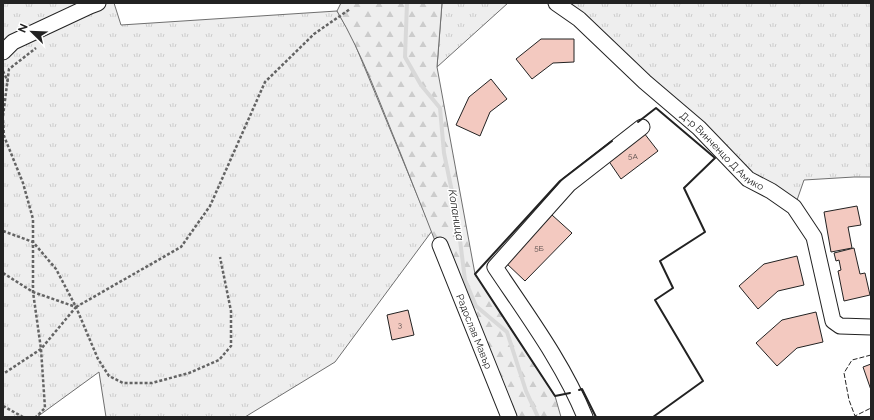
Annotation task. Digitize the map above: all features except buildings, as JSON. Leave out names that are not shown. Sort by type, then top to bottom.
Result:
[{"type":"street","points":[[3,52],[13,42],[98,3]]},
{"type":"street","name":"Д-р Винченцо Д Амико","points":[[556,3],[579,19],[644,82],[699,128],[748,179],[771,191],[794,207],[814,237],[833,322],[840,326],[871,326]]},
{"type":"street","points":[[585,417],[575,392],[495,266],[569,184],[642,127]]},
{"type":"street","name":"Радослав Мавър","points":[[440,245],[509,417]]},
{"type":"path","points":[[3,374],[41,349],[76,307],[181,248],[210,206],[265,82],[314,34],[350,9]]},
{"type":"path","points":[[3,116],[9,69],[38,47]]},
{"type":"path","points":[[3,71],[8,82]]},
{"type":"path","points":[[3,120],[4,136],[23,183],[33,219],[33,292],[41,349],[45,408],[36,417]]},
{"type":"path","points":[[3,232],[33,242],[56,269],[76,307],[98,359],[109,376],[123,383],[152,383],[189,373],[219,360],[231,346],[231,311],[220,257]]},
{"type":"path","points":[[3,273],[33,292],[76,307]]},
{"type":"path","points":[[3,406],[23,417]]},
{"type":"green space","points":[[3,3],[114,3],[121,25],[337,11],[352,37],[432,231],[335,362],[245,417],[106,417],[99,372],[37,417],[3,417]]},
{"type":"green space","points":[[341,3],[442,3],[437,67],[475,274],[555,396],[561,417],[503,417],[378,98],[355,45],[337,11]]},
{"type":"green space","points":[[442,3],[508,3],[437,67]]},
{"type":"green space","points":[[556,3],[871,3],[871,177],[804,180],[796,203],[748,179]]},
{"type":"waterway","name":"Копаница","points":[[407,3],[405,57],[421,85],[440,108],[444,153],[457,216],[465,280],[476,306],[507,332],[526,391],[538,417]]},
{"type":"fence","points":[[871,355],[852,360],[844,373],[849,400],[855,416],[871,408]]},
{"type":"wall","points":[[638,122],[656,108],[715,158],[684,188],[705,232],[660,261],[673,288],[655,300],[703,381],[653,417]]},
{"type":"wall","points":[[570,393],[555,396],[475,274],[560,181],[612,141]]},
{"type":"wall","points":[[579,390],[582,389],[596,417]]}]
